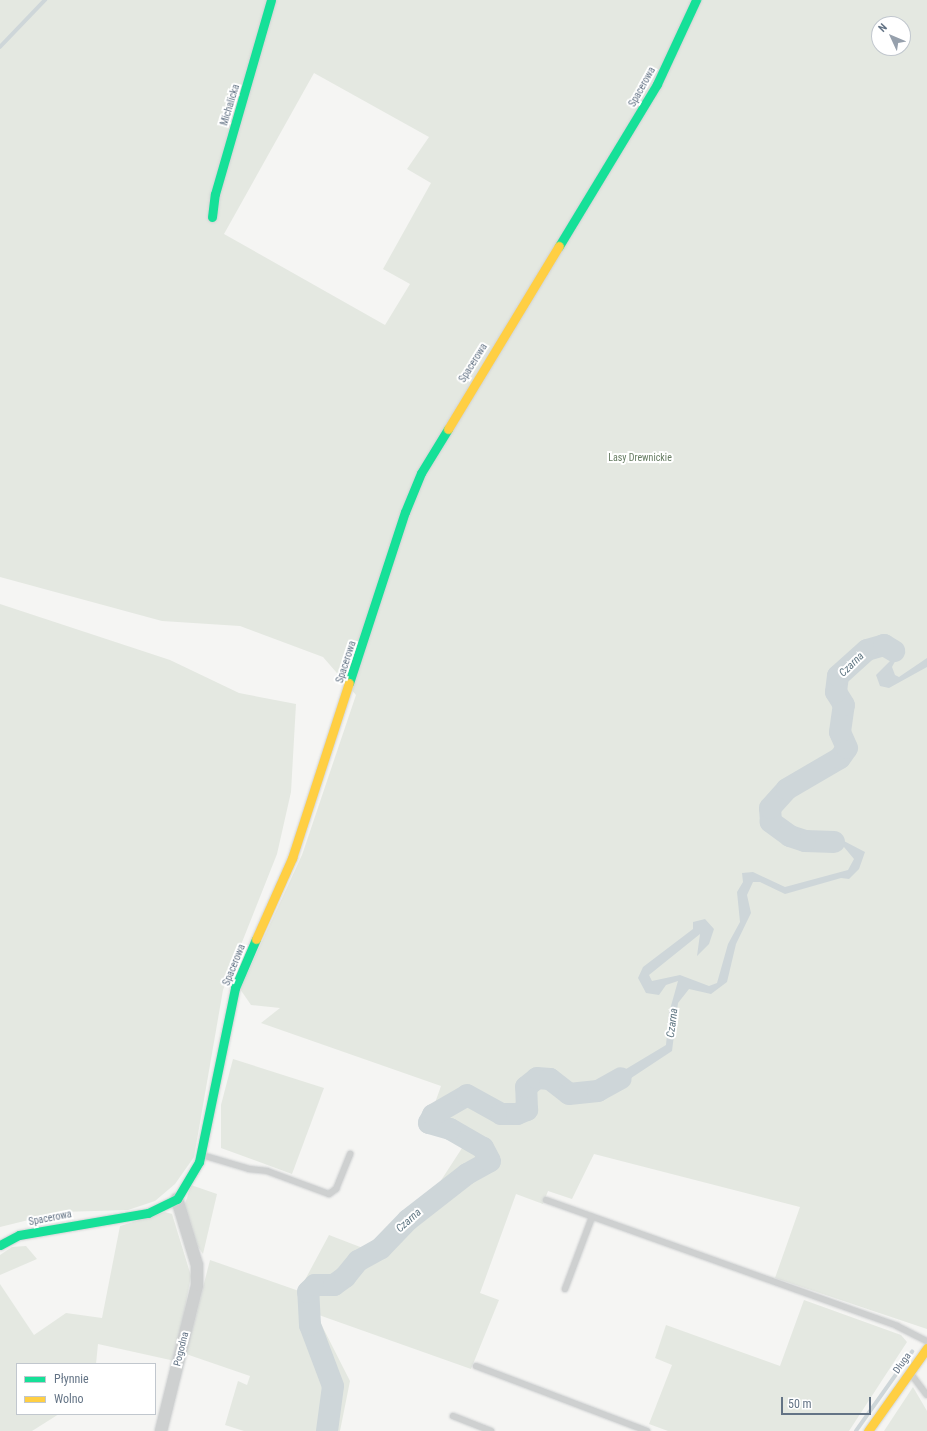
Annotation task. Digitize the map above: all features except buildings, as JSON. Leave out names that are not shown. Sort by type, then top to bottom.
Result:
[{"type":"street","name":"Michalicka","points":[[212,217],[215,194],[271,0]]},
{"type":"street","name":"Spacerowa","points":[[0,1245],[19,1235],[70,1224],[148,1213],[177,1199],[201,1155],[235,988],[292,858],[405,512],[422,473],[658,84],[696,0]]},
{"type":"street","name":"Pogodna","points":[[161,1431],[196,1285],[196,1265],[177,1199]]},
{"type":"street","name":"Długa","points":[[868,1431],[927,1348]]},
{"type":"lane","points":[[201,1155],[249,1169],[267,1171],[329,1194],[336,1189],[350,1154]]},
{"type":"lane","points":[[546,1200],[897,1326],[927,1341]]},
{"type":"lane","points":[[565,1289],[592,1217]]},
{"type":"lane","points":[[476,1366],[647,1431]]},
{"type":"lane","points":[[909,1372],[927,1395]]},
{"type":"lane","points":[[453,1416],[491,1431]]},
{"type":"green space","name":"Lasy Drewnickie","points":[[0,0],[927,0],[927,1329],[775,1278],[800,1207],[594,1154],[572,1199],[548,1191],[543,1204],[516,1194],[480,1293],[499,1300],[471,1369],[316,1314],[350,1381],[340,1431],[244,1431],[225,1425],[238,1381],[247,1385],[250,1376],[186,1354],[210,1260],[299,1291],[329,1235],[368,1250],[438,1185],[464,1145],[439,1133],[425,1131],[441,1086],[261,1023],[280,1008],[251,1005],[240,989],[302,855],[356,695],[323,657],[240,626],[162,621],[0,577]],"holes":[[[314,73],[429,137],[407,169],[431,183],[383,269],[410,284],[385,325],[224,234]]]},
{"type":"green space","points":[[0,604],[170,660],[239,693],[296,704],[291,792],[277,854],[223,990],[194,1157],[175,1184],[155,1201],[128,1210],[61,1212],[0,1227]]},
{"type":"green space","points":[[233,1059],[324,1088],[292,1174],[221,1148],[221,1105]]},
{"type":"green space","points":[[191,1185],[217,1194],[203,1254],[194,1241],[184,1207]]},
{"type":"green space","points":[[165,1212],[172,1214],[191,1276],[175,1361],[98,1344],[96,1363],[16,1363],[16,1415],[57,1415],[32,1431],[0,1431],[0,1284],[34,1335],[66,1313],[102,1318],[120,1226]]},
{"type":"green space","points":[[26,1246],[37,1259],[0,1275],[0,1255],[12,1247]]},
{"type":"green space","points":[[804,1300],[901,1335],[907,1342],[849,1431],[668,1431],[649,1424],[672,1365],[655,1358],[666,1325],[780,1366]]},
{"type":"green space","points":[[913,1387],[927,1411],[927,1431],[884,1431]]},
{"type":"water","points":[[896,640],[902,648],[892,667],[895,675],[899,677],[927,658],[927,667],[889,688],[880,686],[876,675],[890,661],[889,653],[874,652],[869,656],[866,644]]},
{"type":"water","points":[[822,837],[840,839],[865,852],[859,869],[849,879],[841,878],[785,894],[760,882],[753,882],[747,895],[751,913],[736,944],[727,982],[711,994],[689,989],[678,1003],[672,1051],[619,1086],[597,1094],[596,1087],[666,1045],[669,1013],[678,981],[666,985],[659,995],[646,993],[638,978],[643,967],[693,929],[693,922],[705,919],[714,929],[709,944],[697,956],[700,934],[649,975],[652,981],[680,975],[709,986],[717,983],[728,944],[740,922],[737,892],[743,882],[742,873],[753,872],[785,887],[848,870],[854,859],[844,847],[821,843],[814,847],[802,843],[806,838]]},
{"type":"waterway","points":[[0,47],[45,0]]},
{"type":"waterway","name":"Czarna","points":[[834,842],[805,841],[790,836],[771,822],[770,808],[787,789],[840,758],[847,748],[840,732],[844,705],[836,692],[838,676],[867,650],[884,645],[894,651]]},
{"type":"waterway","name":"Czarna","points":[[327,1431],[333,1386],[310,1325],[308,1292],[315,1285],[334,1285],[345,1277],[358,1261],[381,1248],[408,1220],[467,1174],[490,1161],[483,1148],[450,1129],[429,1123],[433,1115],[467,1095],[501,1114],[517,1114],[527,1110],[526,1087],[537,1078],[550,1079],[569,1094],[598,1091],[621,1078]]},
{"type":"waterway","points":[[856,1431],[912,1352]]},
{"type":"traffic: fast","points":[[212,217],[215,194],[271,0]]},
{"type":"traffic: fast","points":[[559,246],[657,84],[696,0]]},
{"type":"traffic: fast","points":[[349,683],[405,512],[421,473],[448,429]]},
{"type":"traffic: fast","points":[[0,1245],[19,1235],[148,1213],[177,1199],[199,1162],[235,988],[256,939]]},
{"type":"traffic: slow","points":[[448,429],[559,246]]},
{"type":"traffic: slow","points":[[256,939],[292,858],[349,683]]},
{"type":"traffic: slow","points":[[868,1431],[927,1348]]}]
